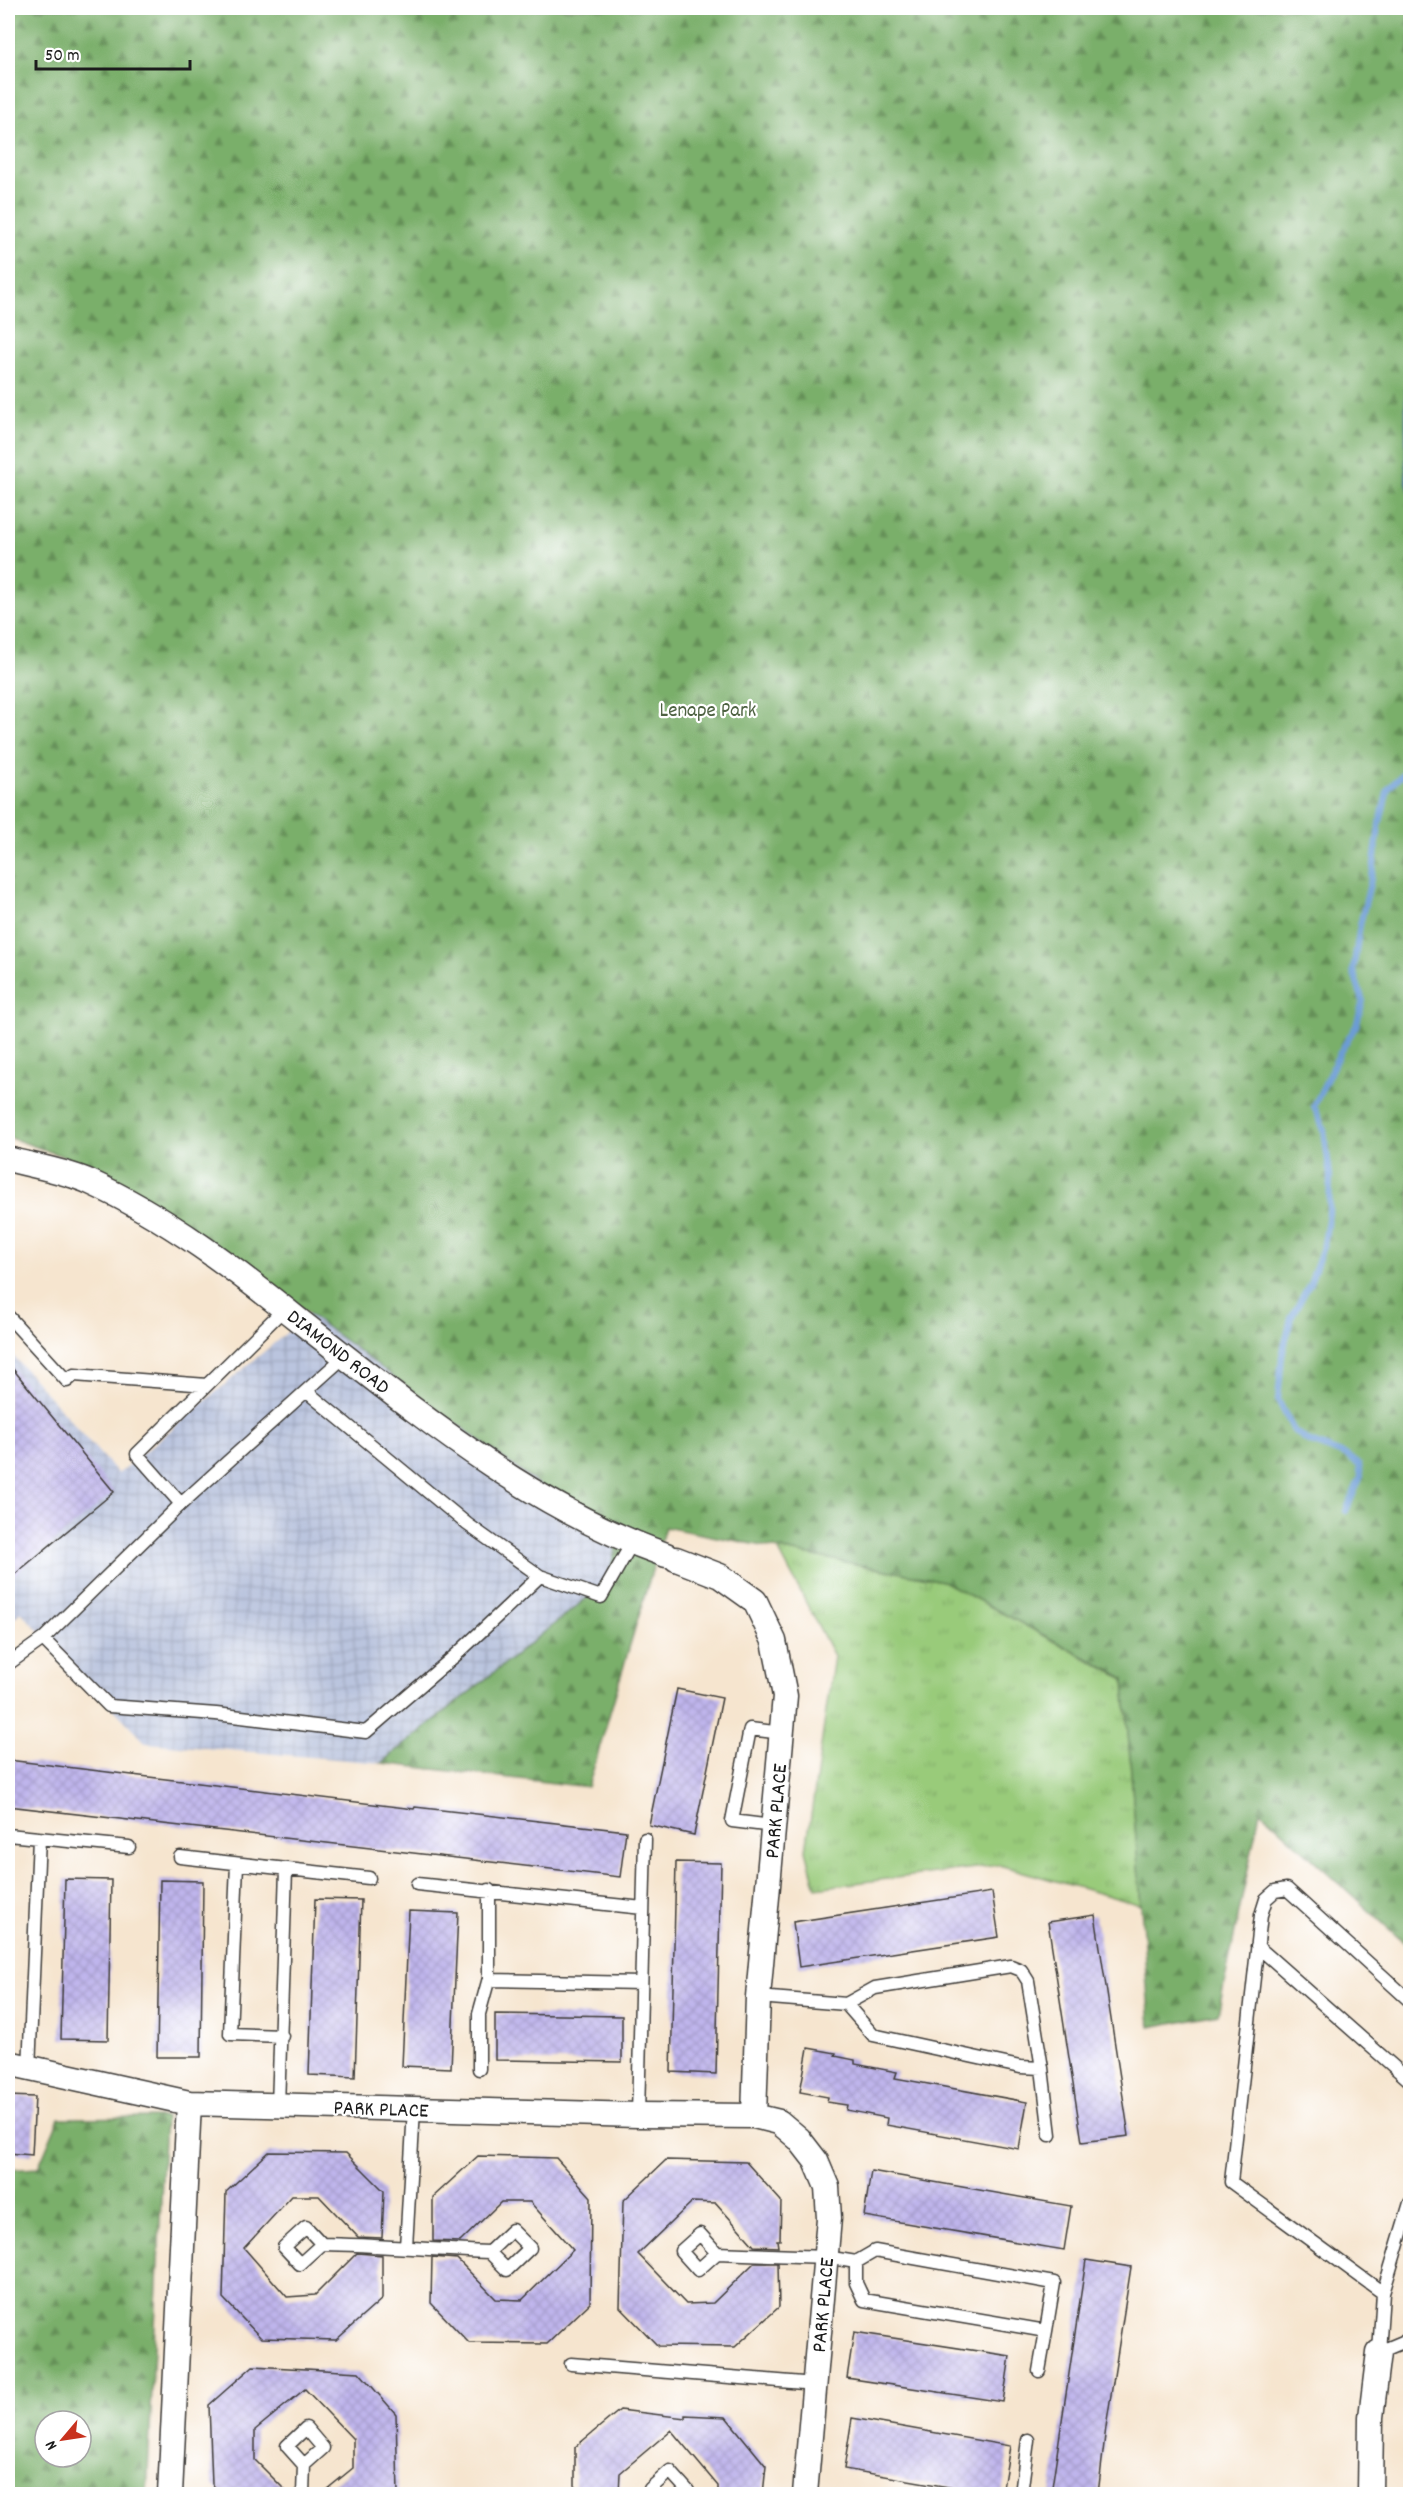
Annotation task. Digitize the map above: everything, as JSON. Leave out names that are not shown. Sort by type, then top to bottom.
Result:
[{"type":"street","name":"DIAMOND ROAD","points":[[8,1159],[89,1181],[167,1224],[236,1271],[421,1415],[512,1477],[590,1524],[671,1557]]},
{"type":"street","points":[[8,1179],[48,1170]]},
{"type":"street","name":"PARK PLACE","points":[[671,1557],[720,1576],[755,1601],[774,1641],[785,1696],[758,1997],[754,2116]]},
{"type":"street","name":"PARK PLACE","points":[[18,2066],[189,2103],[754,2116],[779,2122],[799,2139],[816,2160],[827,2187],[829,2218],[805,2494]]},
{"type":"street","points":[[170,2494],[189,2103]]},
{"type":"street","points":[[1370,2494],[1371,2417],[1379,2352]]},
{"type":"lane","points":[[182,1504],[136,1454],[285,1309]]},
{"type":"lane","points":[[8,1316],[67,1381],[74,1375],[207,1385]]},
{"type":"lane","points":[[8,1664],[43,1639],[182,1504],[345,1356]]},
{"type":"lane","points":[[306,1391],[467,1524],[540,1576],[601,1597],[632,1543]]},
{"type":"lane","points":[[43,1639],[109,1706],[216,1714],[366,1732],[457,1654],[540,1576]]},
{"type":"lane","points":[[773,1826],[732,1821],[750,1729],[782,1732]]},
{"type":"lane","points":[[8,1835],[129,1847]]},
{"type":"lane","points":[[18,2066],[39,1838]]},
{"type":"lane","points":[[638,2115],[645,1839]]},
{"type":"lane","points":[[180,1857],[369,1878]]},
{"type":"lane","points":[[237,1864],[230,2034],[282,2036]]},
{"type":"lane","points":[[278,2106],[286,1870]]},
{"type":"lane","points":[[417,1884],[643,1908]]},
{"type":"lane","points":[[1383,2293],[1231,2182],[1257,1946],[1266,1899],[1275,1892],[1287,1889],[1410,2001]]},
{"type":"lane","points":[[479,2069],[479,2014],[489,1980],[491,1920],[489,1890]]},
{"type":"lane","points":[[1257,1946],[1410,2081]]},
{"type":"lane","points":[[758,1997],[846,2004],[875,1988],[1011,1966],[1021,1970],[1028,1981],[1050,2135]]},
{"type":"lane","points":[[489,1980],[641,1983]]},
{"type":"lane","points":[[846,2004],[873,2035],[1020,2067],[1042,2068]]},
{"type":"lane","points":[[406,2247],[414,2109]]},
{"type":"lane","points":[[1410,2203],[1383,2293],[1379,2352],[1410,2339]]},
{"type":"lane","points":[[322,2244],[489,2252]]},
{"type":"lane","points":[[717,2253],[826,2257],[856,2262],[875,2251],[1054,2283],[1039,2371]]},
{"type":"lane","points":[[856,2262],[856,2283],[864,2300],[1046,2331]]},
{"type":"lane","points":[[571,2364],[815,2384]]},
{"type":"lane","points":[[1021,2494],[1028,2440]]},
{"type":"lane","points":[[303,2494],[304,2465]]},
{"type":"lane","points":[[656,2494],[650,2489],[670,2471],[688,2492],[685,2494]]},
{"type":"shaded area","points":[[309,1314],[568,1506],[619,1530],[608,1581],[381,1763],[146,1743],[21,1612],[8,1624],[8,1350],[118,1474]]},
{"type":"green space","name":"Lenape Park","points":[[8,8],[1410,8],[1410,1948],[1260,1811],[1218,2014],[1150,2027],[1124,1678],[943,1581],[665,1527],[588,1787],[381,1763],[608,1581],[619,1530],[568,1506],[309,1314],[93,1167],[8,1137]]},
{"type":"green space","points":[[778,1549],[943,1581],[1124,1679],[1141,1905],[999,1865],[816,1888],[806,1850],[834,1656]]},
{"type":"green space","points":[[165,2117],[147,2494],[8,2494],[8,2170],[38,2168],[59,2118]]},
{"type":"water","points":[[1410,287],[1410,495],[1406,479],[1405,302]]},
{"type":"building","points":[[8,1363],[114,1492],[8,1580]]},
{"type":"building","points":[[677,1689],[722,1698],[694,1835],[649,1825]]},
{"type":"building","points":[[8,1760],[414,1809],[415,1807],[626,1831],[620,1877],[8,1806]]},
{"type":"building","points":[[676,1862],[721,1863],[716,2074],[671,2072]]},
{"type":"building","points":[[65,1879],[111,1880],[108,2040],[61,2039]]},
{"type":"building","points":[[160,1880],[203,1881],[201,2057],[157,2057]]},
{"type":"building","points":[[992,1892],[999,1937],[799,1967],[793,1922]]},
{"type":"building","points":[[315,1899],[361,1900],[355,2077],[309,2075]]},
{"type":"building","points":[[409,1911],[458,1913],[451,2068],[402,2066]]},
{"type":"building","points":[[1095,1915],[1129,2136],[1082,2142],[1048,1922]]},
{"type":"building","points":[[495,2014],[622,2016],[622,2062],[495,2060]]},
{"type":"building","points":[[808,2048],[836,2053],[835,2056],[855,2060],[855,2064],[897,2072],[895,2078],[1027,2102],[1019,2149],[886,2125],[887,2118],[846,2110],[847,2105],[827,2102],[828,2097],[800,2092]]},
{"type":"building","points":[[8,2096],[35,2097],[32,2155],[8,2153]]},
{"type":"building","points":[[269,2152],[346,2153],[384,2191],[382,2238],[358,2237],[319,2196],[292,2196],[244,2248],[287,2297],[315,2295],[357,2253],[382,2255],[382,2299],[336,2340],[261,2338],[223,2298],[226,2192]]},
{"type":"building","points":[[478,2156],[556,2158],[591,2197],[590,2303],[547,2344],[469,2343],[431,2303],[432,2257],[457,2259],[496,2299],[522,2300],[573,2250],[530,2202],[501,2202],[460,2242],[433,2241],[433,2197]]},
{"type":"building","points":[[666,2160],[746,2162],[781,2201],[778,2247],[754,2246],[716,2203],[692,2202],[638,2254],[686,2304],[713,2303],[754,2263],[778,2263],[779,2307],[735,2347],[658,2346],[620,2307],[623,2201]]},
{"type":"building","points":[[871,2171],[1071,2206],[1064,2250],[864,2216]]},
{"type":"building","points":[[1086,2260],[1131,2267],[1098,2494],[1051,2494]]},
{"type":"building","points":[[854,2332],[1010,2356],[1003,2402],[847,2378]]},
{"type":"building","points":[[253,2366],[359,2372],[396,2414],[398,2494],[321,2494],[353,2468],[353,2439],[305,2389],[255,2430],[255,2460],[289,2494],[221,2494],[212,2484],[209,2405]]},
{"type":"building","points":[[620,2410],[685,2418],[685,2415],[726,2417],[766,2466],[763,2494],[718,2494],[718,2486],[671,2430],[620,2473],[619,2494],[575,2494],[575,2447]]},
{"type":"building","points":[[852,2418],[1010,2446],[1002,2494],[989,2494],[844,2469]]},
{"type":"waterway","points":[[1346,1511],[1361,1476],[1359,1465],[1347,1456],[1308,1441],[1294,1431],[1278,1400],[1282,1356],[1291,1318],[1310,1283],[1324,1244],[1329,1213],[1330,1176],[1324,1130],[1314,1106],[1340,1052],[1356,1026],[1363,1001],[1353,971],[1360,925],[1373,871],[1379,826],[1388,789],[1410,766]]}]
